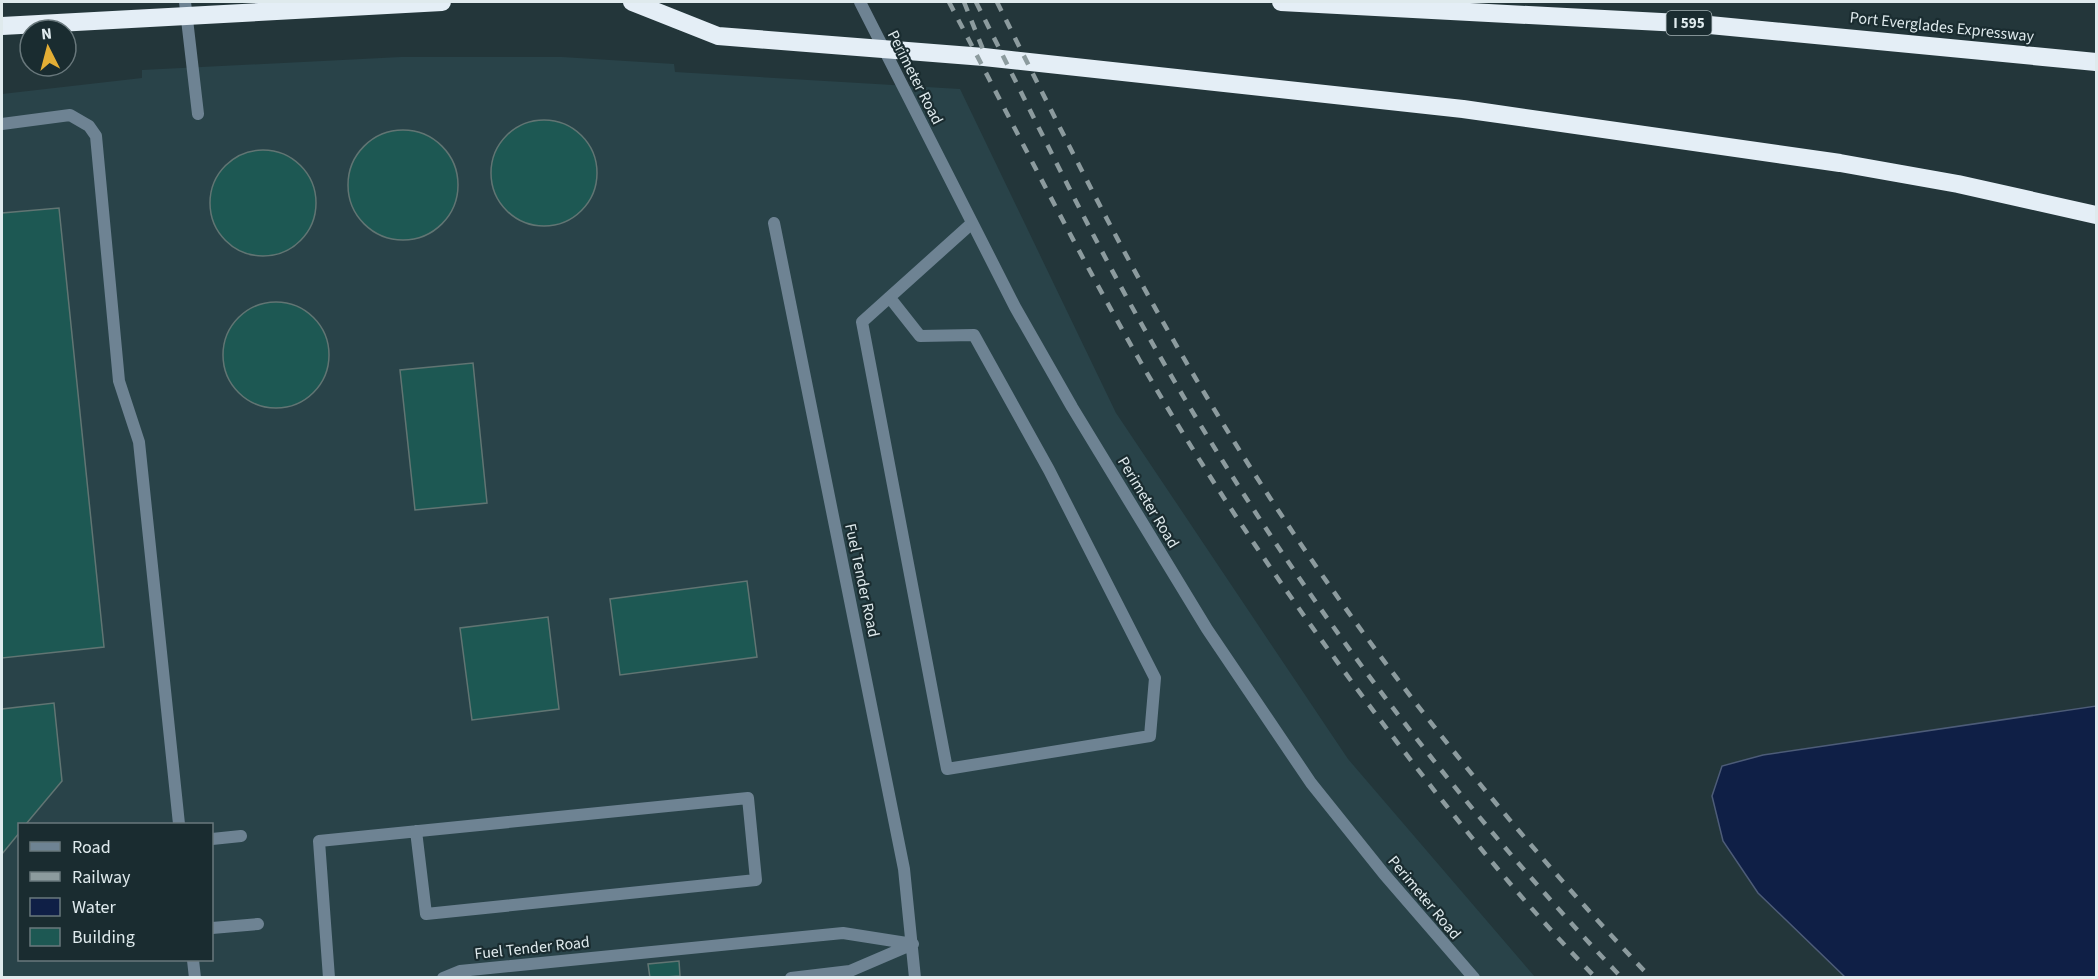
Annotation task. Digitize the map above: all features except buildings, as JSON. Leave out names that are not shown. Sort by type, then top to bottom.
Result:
[{"type":"highway","points":[[2,26],[442,2]]},
{"type":"highway","points":[[632,2],[718,36],[1131,72],[1463,109],[1711,144],[1958,184],[2097,215]]},
{"type":"highway","name":"Port Everglades Expressway","points":[[1281,2],[1699,24],[2097,62]]},
{"type":"street","points":[[185,2],[198,114]]},
{"type":"street","name":"Perimeter Road","points":[[860,2],[971,224],[1072,407],[1260,710],[1311,783],[1384,874],[1473,978]]},
{"type":"street","points":[[2,124],[70,115],[89,126],[96,136],[119,381],[139,442],[179,823]]},
{"type":"street","name":"Fuel Tender Road","points":[[774,223],[904,869],[915,978]]},
{"type":"street","points":[[890,298],[920,336],[974,335],[1049,470],[1155,678],[1150,736],[946,769],[862,322],[971,224]]},
{"type":"street","points":[[329,978],[319,841],[416,831],[748,798],[756,880],[426,914],[416,831]]},
{"type":"street","points":[[213,839],[241,836]]},
{"type":"street","points":[[213,928],[258,924]]},
{"type":"street","name":"Fuel Tender Road","points":[[443,978],[460,971],[843,933],[913,944]]},
{"type":"street","points":[[791,978],[850,971],[913,944]]},
{"type":"street","points":[[194,961],[195,978]]},
{"type":"shaded area","points":[[401,57],[562,57],[674,64],[675,72],[960,89],[1116,413],[1348,759],[1535,977],[2,977],[2,94],[142,78],[142,70]]},
{"type":"water","points":[[2096,706],[2096,977],[1845,977],[1758,893],[1723,841],[1712,796],[1722,766],[1763,755]]},
{"type":"railway","points":[[949,2],[1115,317],[1168,409],[1227,503],[1321,640],[1436,793],[1514,888],[1596,978]]},
{"type":"railway","points":[[964,2],[986,57]]},
{"type":"railway","points":[[976,2],[1110,267],[1158,353],[1260,519],[1314,600],[1431,757],[1492,832],[1622,978]]},
{"type":"railway","points":[[997,2],[1083,174],[1151,301],[1279,512],[1394,675],[1455,753],[1518,830],[1651,978]]}]
